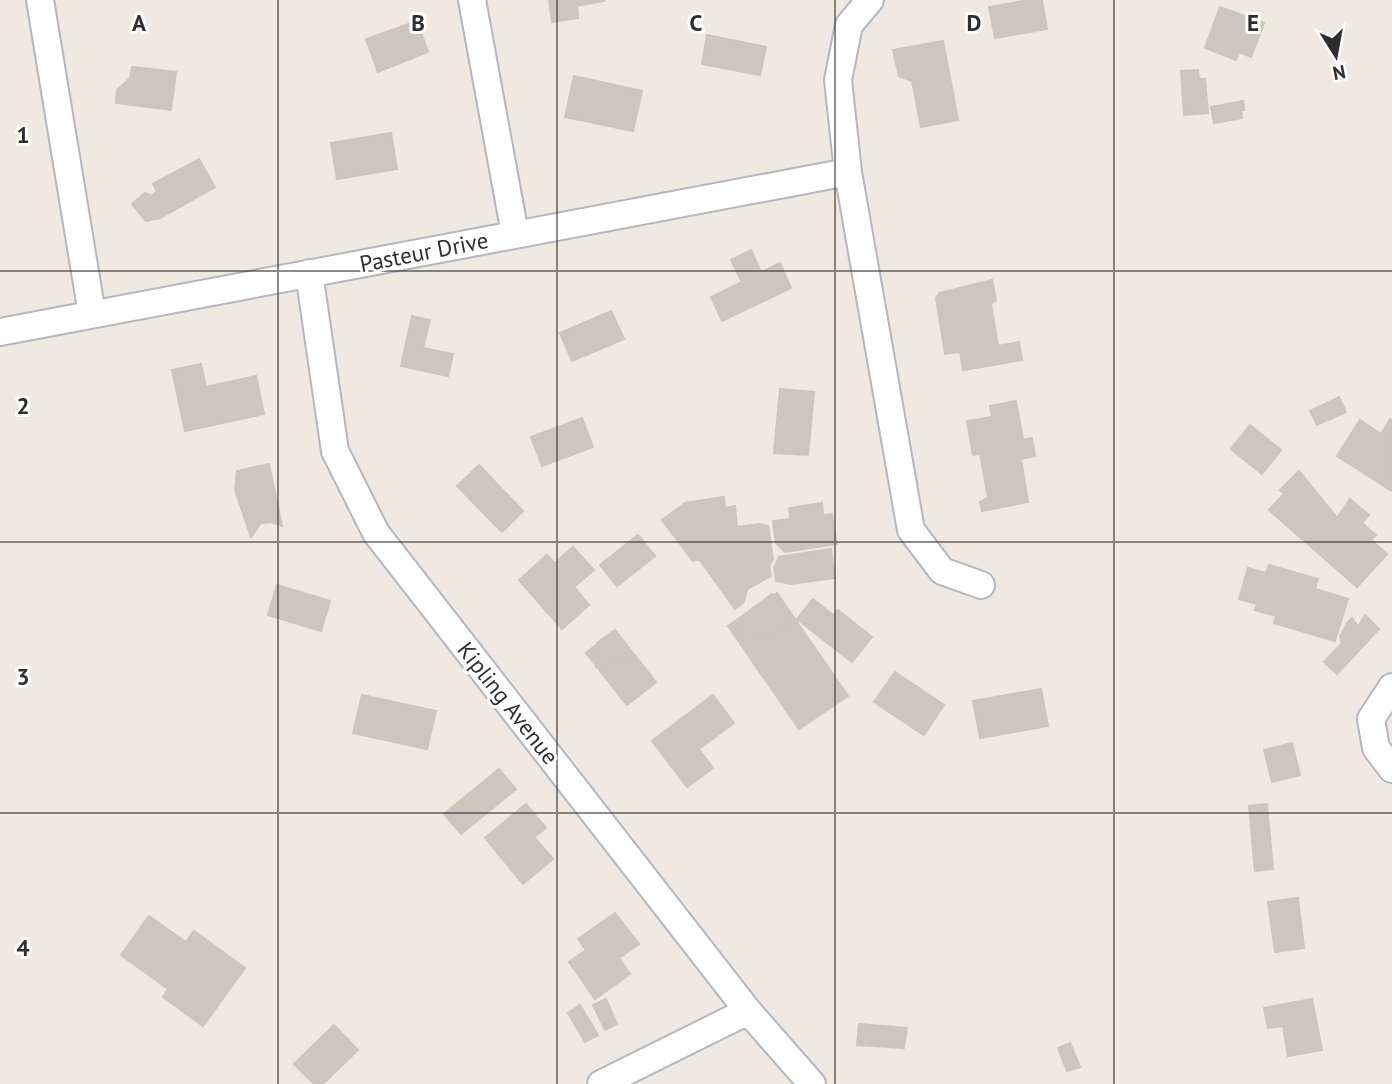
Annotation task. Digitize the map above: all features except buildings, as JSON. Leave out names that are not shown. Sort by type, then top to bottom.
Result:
[{"type":"street","points":[[40,0],[92,314]]},
{"type":"street","points":[[472,0],[515,234]]},
{"type":"street","points":[[870,0],[849,25],[838,80],[848,172],[911,530],[942,571],[981,585]]},
{"type":"street","name":"Pasteur Drive","points":[[0,332],[848,172]]},
{"type":"street","name":"Kipling Avenue","points":[[309,273],[335,451],[376,533],[748,1011],[812,1084]]},
{"type":"street","points":[[1392,687],[1371,719],[1376,748],[1392,769]]},
{"type":"street","points":[[601,1084],[748,1011]]}]
